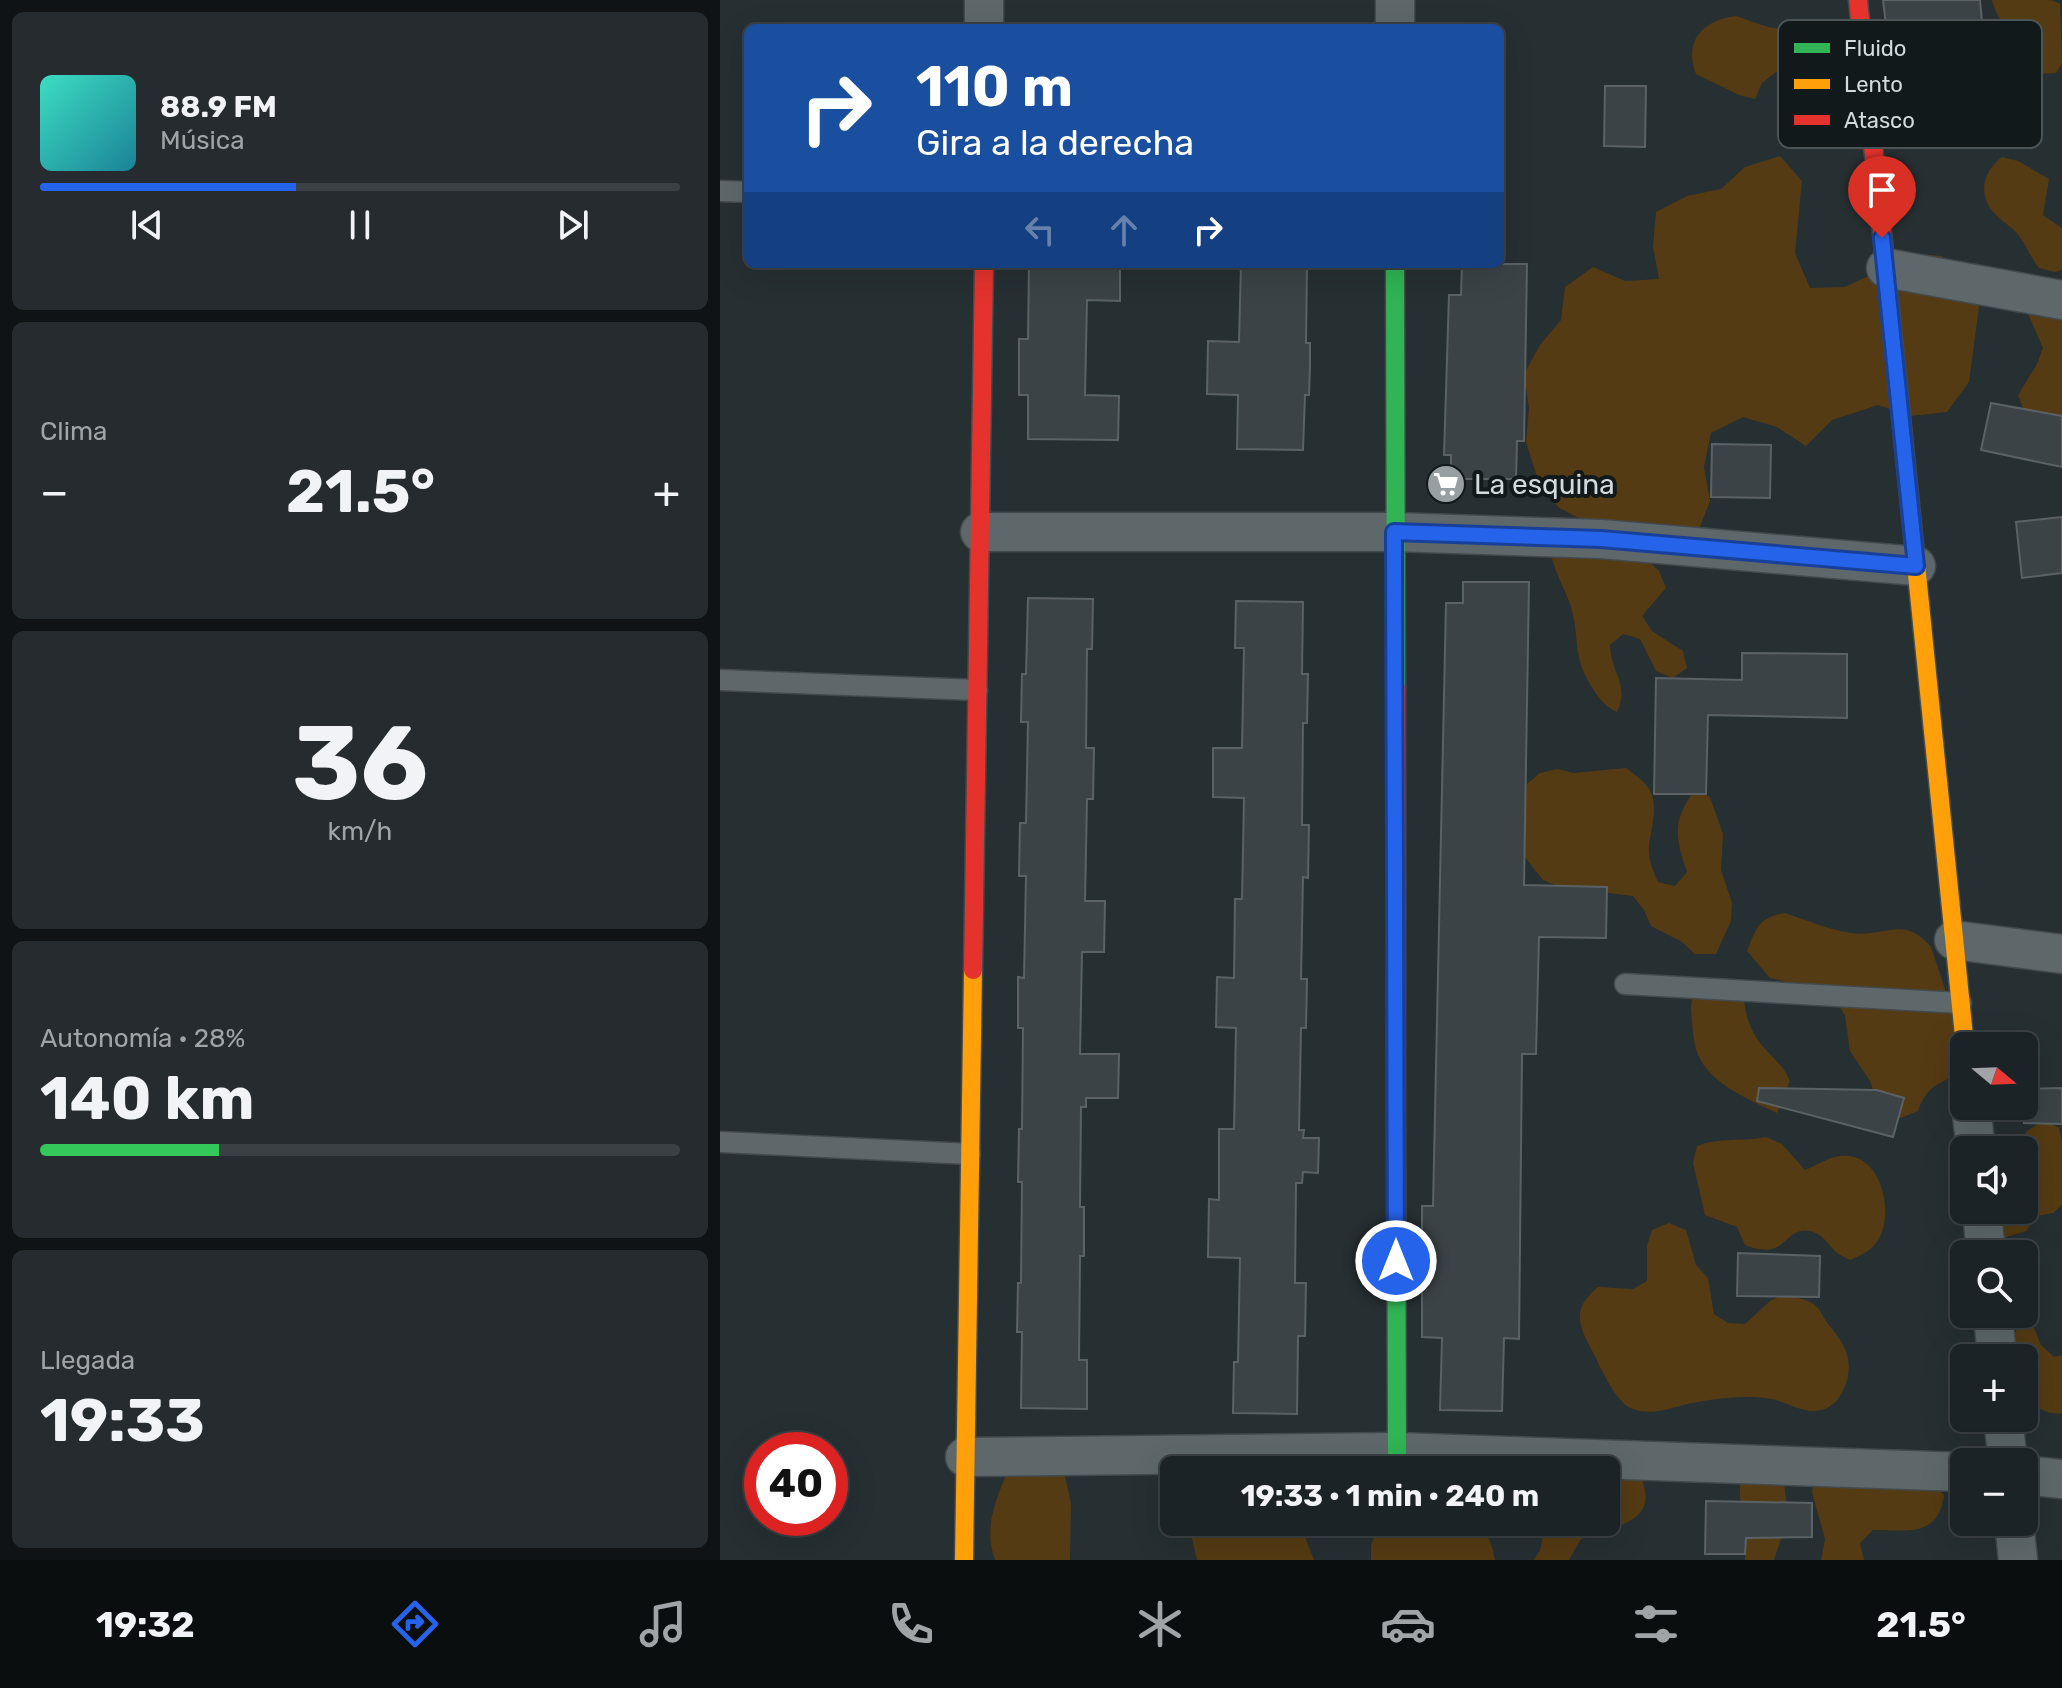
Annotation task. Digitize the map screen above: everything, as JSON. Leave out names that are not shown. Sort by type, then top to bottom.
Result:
[{"type":"street","points":[[984,0],[984,24]]},
{"type":"street","points":[[1395,0],[1395,24]]},
{"type":"street","points":[[1858,0],[1860,20]]},
{"type":"street","points":[[1873,148],[1964,1032]]},
{"type":"street","points":[[964,1560],[984,268]]},
{"type":"street","points":[[1395,268],[1397,1452]]},
{"type":"street","points":[[1886,268],[2062,300]]},
{"type":"street","points":[[980,532],[1394,532],[1601,539],[1916,566]]},
{"type":"street","points":[[1954,940],[2062,954]]},
{"type":"street","points":[[965,1457],[1397,1452],[1950,1472]]},
{"type":"street","points":[[2038,1476],[2062,1479]]},
{"type":"street","points":[[2015,1536],[2018,1560]]},
{"type":"lane","points":[[720,191],[744,192]]},
{"type":"lane","points":[[720,680],[977,690]]},
{"type":"lane","points":[[1625,984],[1961,1003]]},
{"type":"lane","points":[[720,1142],[970,1154]]},
{"type":"shaded area","points":[[1992,0],[2051,0],[2060,4],[2062,63],[2056,73],[2042,74],[2042,20],[2001,20]]},
{"type":"shaded area","points":[[1736,16],[1778,29],[1778,73],[1762,83],[1755,99],[1739,95],[1696,74],[1692,51],[1699,34],[1725,18]]},
{"type":"shaded area","points":[[1780,156],[1802,181],[1795,253],[1810,288],[1845,287],[1877,272],[1905,253],[1941,256],[1971,272],[1979,307],[1969,382],[1947,412],[1911,416],[1878,405],[1832,420],[1806,446],[1777,427],[1743,417],[1711,433],[1704,467],[1710,501],[1697,535],[1590,524],[1558,507],[1537,477],[1526,442],[1529,408],[1524,374],[1540,345],[1561,320],[1565,287],[1593,267],[1625,281],[1659,279],[1653,246],[1656,212],[1687,196],[1721,189],[1745,167]]},
{"type":"shaded area","points":[[2002,157],[2018,161],[2049,179],[2043,215],[2062,228],[2062,270],[2055,272],[2039,268],[2017,233],[1990,208],[1984,184],[1990,170]]},
{"type":"shaded area","points":[[2028,300],[2062,301],[2062,448],[2024,411],[2018,395],[2043,348],[2029,316]]},
{"type":"shaded area","points":[[1551,554],[1645,558],[1659,571],[1666,588],[1642,616],[1652,631],[1683,651],[1687,668],[1673,678],[1656,671],[1640,639],[1623,634],[1610,645],[1622,694],[1617,712],[1605,704],[1591,686],[1581,665],[1574,618]]},
{"type":"shaded area","points":[[1626,768],[1645,783],[1652,795],[1654,814],[1649,851],[1658,882],[1675,886],[1687,872],[1678,839],[1679,820],[1695,790],[1710,797],[1723,834],[1721,870],[1732,903],[1731,921],[1716,954],[1695,954],[1682,942],[1651,926],[1633,896],[1560,887],[1543,880],[1520,851],[1518,800],[1527,784],[1540,773],[1557,769],[1574,773]]},
{"type":"shaded area","points":[[1785,913],[1851,933],[1902,929],[1921,937],[1931,947],[1959,1032],[1950,1032],[1950,1078],[1927,1094],[1918,1111],[1901,1118],[1886,1112],[1850,1051],[1845,1016],[1836,1000],[1821,990],[1770,978],[1747,951],[1760,925],[1769,917]]},
{"type":"shaded area","points":[[1711,979],[1728,979],[1743,987],[1746,1014],[1752,1029],[1788,1076],[1790,1081],[1777,1113],[1724,1085],[1700,1059],[1693,1035],[1692,1001],[1696,992]]},
{"type":"shaded area","points":[[2044,1120],[2059,1128],[2062,1143],[2062,1205],[2053,1213],[2038,1216],[2038,1136],[2024,1136]]},
{"type":"shaded area","points":[[1766,1137],[1782,1144],[1805,1170],[1840,1156],[1865,1162],[1874,1172],[1884,1197],[1884,1225],[1874,1245],[1850,1260],[1837,1253],[1817,1234],[1800,1231],[1777,1247],[1759,1249],[1745,1245],[1737,1227],[1705,1215],[1693,1163],[1697,1146]]},
{"type":"shaded area","points":[[1669,1223],[1686,1230],[1696,1265],[1708,1278],[1714,1314],[1728,1323],[1745,1324],[1770,1301],[1785,1294],[1818,1308],[1843,1344],[1848,1359],[1846,1384],[1835,1402],[1819,1411],[1812,1411],[1767,1398],[1742,1397],[1702,1401],[1651,1412],[1633,1409],[1620,1399],[1585,1336],[1580,1314],[1585,1301],[1598,1287],[1633,1289],[1647,1281],[1647,1246],[1652,1230]]},
{"type":"shaded area","points":[[1994,1224],[2031,1224],[2026,1231],[2000,1239]]},
{"type":"shaded area","points":[[2034,1328],[2041,1345],[2054,1357],[2062,1355],[2062,1413],[2046,1412],[2038,1407],[2038,1344],[2010,1344],[2017,1329]]},
{"type":"shaded area","points":[[1063,1468],[1071,1503],[1070,1560],[995,1560],[990,1528],[1006,1475]]},
{"type":"shaded area","points":[[1620,1471],[1638,1472],[1645,1489],[1645,1502],[1641,1512],[1621,1525]]},
{"type":"shaded area","points":[[1815,1475],[1931,1483],[1944,1495],[1941,1509],[1928,1525],[1909,1530],[1873,1530],[1860,1543],[1864,1560],[1821,1560],[1825,1539],[1812,1492]]},
{"type":"shaded area","points":[[1740,1480],[1784,1482],[1788,1517],[1774,1560],[1745,1560],[1746,1534]]},
{"type":"shaded area","points":[[1191,1536],[1305,1536],[1314,1560],[1197,1560]]},
{"type":"shaded area","points":[[1375,1536],[1488,1536],[1495,1560],[1371,1560],[1371,1545]]},
{"type":"shaded area","points":[[1543,1536],[1590,1536],[1581,1539],[1569,1560],[1534,1560]]},
{"type":"building","points":[[1883,0],[1980,0],[1982,20],[1885,20]]},
{"type":"building","points":[[1605,86],[1646,86],[1645,147],[1604,146]]},
{"type":"building","points":[[1504,264],[1527,264],[1524,441],[1517,441],[1516,479],[1451,479],[1451,455],[1444,455],[1449,295],[1461,295],[1462,268],[1504,268]]},
{"type":"building","points":[[1029,268],[1120,268],[1120,301],[1087,300],[1085,395],[1119,396],[1118,440],[1028,439],[1028,395],[1019,395],[1019,339],[1028,339]]},
{"type":"building","points":[[1241,268],[1307,268],[1306,343],[1310,343],[1310,366],[1309,395],[1305,395],[1303,450],[1237,449],[1238,395],[1207,394],[1208,341],[1239,342]]},
{"type":"building","points":[[1991,403],[2062,416],[2062,467],[1981,450]]},
{"type":"building","points":[[1712,444],[1771,445],[1770,498],[1711,497]]},
{"type":"building","points":[[2062,517],[2062,573],[2022,578],[2016,522]]},
{"type":"building","points":[[1463,582],[1529,582],[1524,885],[1607,887],[1606,938],[1539,937],[1536,1054],[1522,1054],[1519,1339],[1504,1338],[1502,1411],[1440,1410],[1442,1338],[1422,1337],[1422,1206],[1433,1206],[1446,603],[1463,603]]},
{"type":"building","points":[[1028,598],[1093,599],[1092,649],[1087,649],[1086,748],[1094,748],[1093,799],[1087,799],[1085,901],[1105,901],[1104,952],[1082,952],[1080,1054],[1119,1054],[1118,1098],[1086,1098],[1086,1107],[1081,1107],[1080,1207],[1084,1207],[1084,1256],[1080,1256],[1079,1360],[1087,1360],[1087,1409],[1021,1408],[1022,1332],[1017,1332],[1018,1283],[1021,1283],[1022,1182],[1018,1182],[1023,1028],[1018,1028],[1018,977],[1024,978],[1026,876],[1019,876],[1020,823],[1026,823],[1028,722],[1021,722]]},
{"type":"building","points":[[1236,601],[1303,602],[1302,674],[1308,674],[1307,723],[1303,723],[1302,825],[1309,825],[1308,878],[1303,877],[1301,979],[1307,979],[1306,1028],[1301,1028],[1299,1130],[1304,1130],[1303,1138],[1319,1138],[1318,1173],[1303,1172],[1302,1183],[1296,1183],[1295,1283],[1306,1283],[1305,1336],[1298,1336],[1297,1414],[1233,1413],[1234,1362],[1238,1362],[1240,1258],[1208,1257],[1209,1199],[1219,1200],[1219,1129],[1234,1129],[1236,1028],[1216,1027],[1217,977],[1234,978],[1235,899],[1242,899],[1244,798],[1213,797],[1213,748],[1242,748],[1244,648],[1235,648]]},
{"type":"building","points":[[1742,653],[1847,654],[1847,718],[1708,715],[1706,794],[1654,794],[1656,678],[1742,680]]},
{"type":"building","points":[[1759,1088],[1877,1090],[1904,1098],[1893,1137],[1757,1101]]},
{"type":"building","points":[[2062,1088],[2062,1124],[2024,1123],[2024,1120],[2038,1120],[2038,1089]]},
{"type":"building","points":[[1738,1253],[1820,1256],[1819,1297],[1737,1296]]},
{"type":"building","points":[[1706,1501],[1812,1503],[1812,1537],[1746,1538],[1745,1554],[1705,1554]]},
{"type":"traffic: fast","points":[[1395,268],[1396,688]]},
{"type":"traffic: fast","points":[[1396,1130],[1397,1452]]},
{"type":"traffic: slow","points":[[1902,427],[1964,1032]]},
{"type":"traffic: slow","points":[[964,1560],[973,970]]},
{"type":"traffic: jam","points":[[1858,0],[1860,20]]},
{"type":"traffic: jam","points":[[1873,148],[1902,427]]},
{"type":"traffic: jam","points":[[973,970],[984,268]]},
{"type":"traffic: jam","points":[[1396,688],[1396,1130]]},
{"type":"place","name":"La esquina","points":[[1446,484]]},
{"type":"route","points":[[1396,1261],[1394,532],[1601,539],[1916,566],[1882,238]]}]
